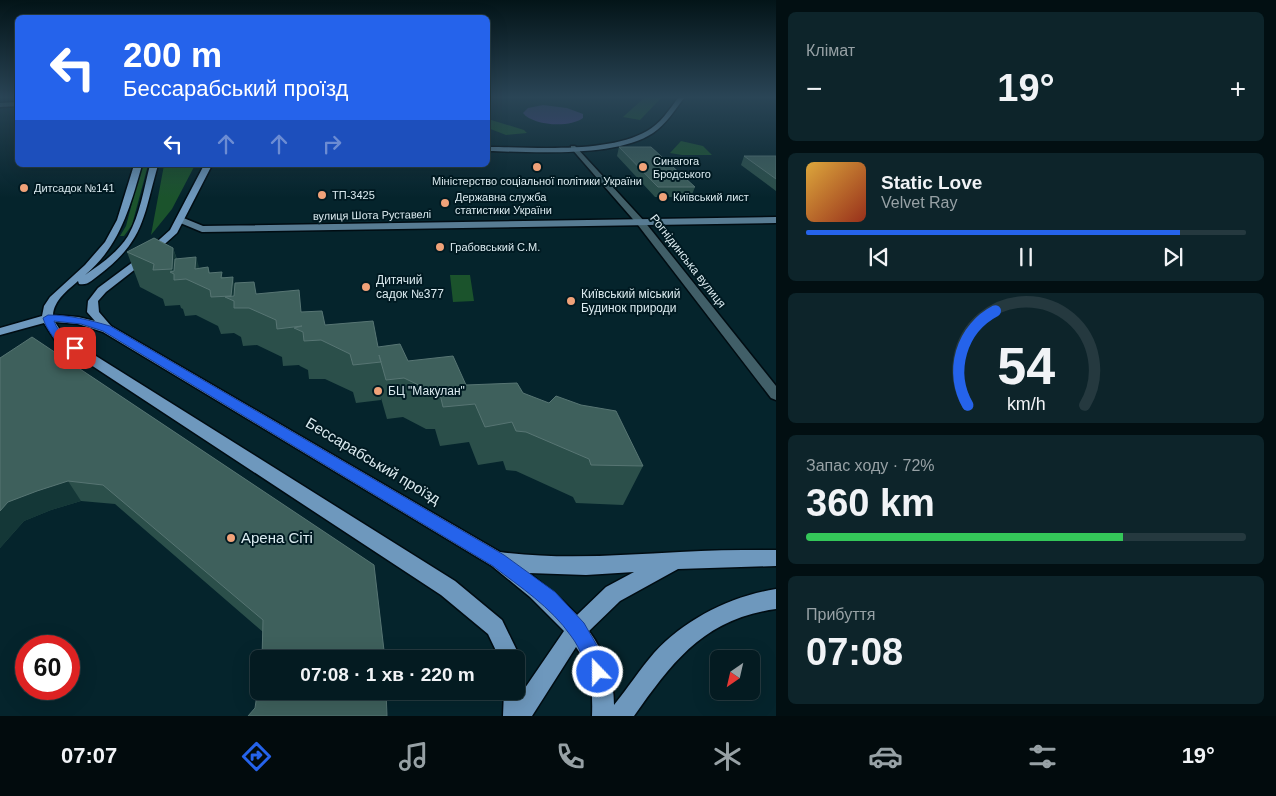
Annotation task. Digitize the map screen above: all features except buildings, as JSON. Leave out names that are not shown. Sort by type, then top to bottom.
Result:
[{"type":"main road","points":[[490,149],[607,146],[641,137],[651,131]]},
{"type":"main road","points":[[137,167],[119,228],[103,254],[54,299],[48,312],[51,328],[60,339],[448,588],[495,627],[506,650]]},
{"type":"main road","points":[[1,332],[99,270],[127,243],[136,227],[153,167]]},
{"type":"main road","points":[[106,329],[92,312],[93,301],[102,290],[144,258],[174,231],[207,167]]},
{"type":"main road","name":"вулиця Шота Руставелі","points":[[181,220],[202,229],[776,220]]},
{"type":"main road","name":"Бессарабський проїзд","points":[[1,332],[31,321],[48,318],[83,321],[106,329],[498,560],[548,598],[578,629],[594,658],[602,685],[605,704],[603,716]]},
{"type":"main road","points":[[498,560],[536,565],[586,566],[683,560],[776,558]]},
{"type":"main road","points":[[519,716],[578,629],[612,594],[639,578],[683,560]]},
{"type":"main road","points":[[620,716],[663,659],[698,629],[728,611],[776,599]]},
{"type":"main road","points":[[514,716],[515,700]]},
{"type":"street","name":"Рогнідинська вулиця","points":[[573,147],[641,223],[776,395]]},
{"type":"green space","points":[[497,131],[525,131],[527,133],[506,135]]},
{"type":"green space","points":[[681,141],[703,146],[712,155],[670,153]]},
{"type":"green space","points":[[141,167],[147,167],[132,225],[124,236],[120,236],[126,226]]},
{"type":"green space","points":[[164,167],[194,167],[172,209],[151,235]]},
{"type":"green space","points":[[450,275],[470,275],[474,301],[453,302]]},
{"type":"place","name":"Міністерство соціальної політики України","points":[[537,167]]},
{"type":"place","name":"Синагога Бродського","points":[[643,167]]},
{"type":"place","name":"Дитсадок №141","points":[[24,188]]},
{"type":"place","name":"ТП-3425","points":[[322,195]]},
{"type":"place","name":"Київський лист","points":[[663,197]]},
{"type":"place","name":"Державна служба статистики України","points":[[445,203]]},
{"type":"place","name":"Грабовський С.М.","points":[[440,247]]},
{"type":"place","name":"Дитячий садок №377","points":[[366,287]]},
{"type":"place","name":"Київський міський Будинок природи","points":[[571,301]]},
{"type":"place","name":"БЦ \"Макулан\"","points":[[378,391]]},
{"type":"place","name":"Арена Сіті","points":[[231,538]]},
{"type":"route","points":[[75,348],[60,339],[51,328],[48,318],[83,321],[106,329],[498,560],[548,598],[578,629],[594,658],[598,672]]}]
